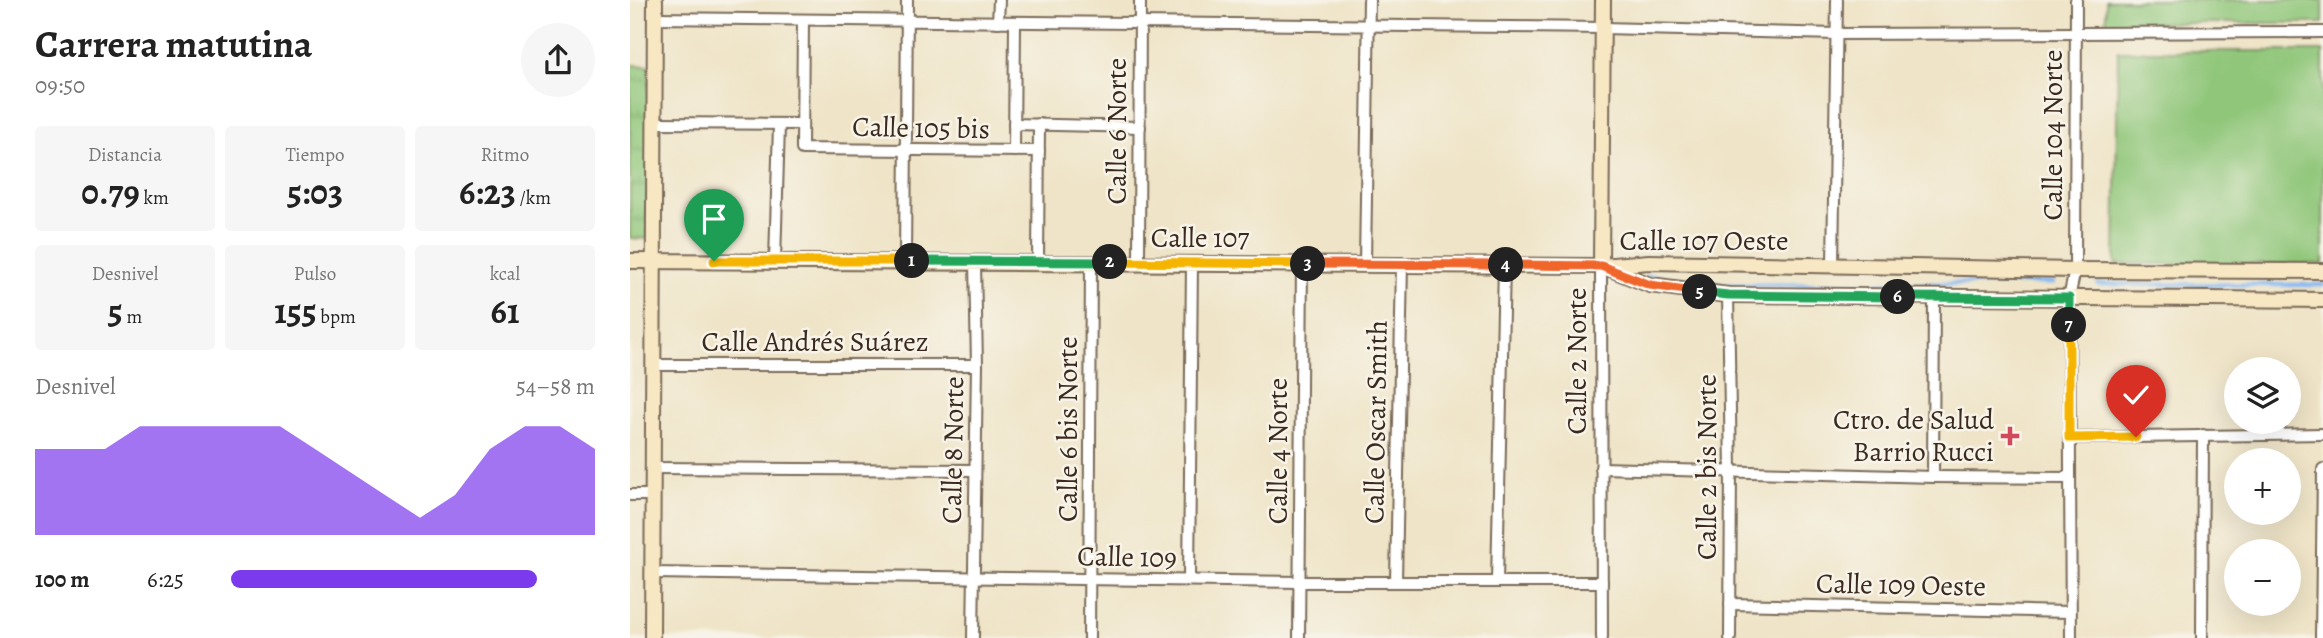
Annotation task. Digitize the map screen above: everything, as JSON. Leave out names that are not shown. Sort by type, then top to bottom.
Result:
[{"type":"street","points":[[652,638],[655,0]]},
{"type":"street","points":[[905,261],[907,0]]},
{"type":"street","points":[[998,22],[999,0]]},
{"type":"street","name":"Calle 6 Norte","points":[[1139,263],[1140,0]]},
{"type":"street","points":[[1365,263],[1368,0]]},
{"type":"street","name":"Calle 2 Norte","points":[[1602,638],[1603,0]]},
{"type":"street","points":[[1833,265],[1837,0]]},
{"type":"street","name":"Calle 104 Norte","points":[[2069,298],[2075,270],[2076,0]]},
{"type":"street","points":[[655,18],[1603,28],[1836,34],[2323,32]]},
{"type":"street","points":[[655,122],[802,124],[803,20]]},
{"type":"street","points":[[1014,151],[1015,22]]},
{"type":"street","name":"Calle 105 bis","points":[[802,124],[802,149],[1039,151]]},
{"type":"street","name":"Calle 105 bis","points":[[1014,124],[1140,127]]},
{"type":"street","points":[[1038,262],[1039,124]]},
{"type":"street","points":[[775,261],[779,125]]},
{"type":"street","name":"Calle 107","points":[[630,261],[1601,266]]},
{"type":"street","name":"Calle 8 Norte","points":[[973,638],[975,262]]},
{"type":"street","name":"Calle 6 bis Norte","points":[[1089,638],[1091,262]]},
{"type":"street","name":"Calle 107 Oeste","points":[[1601,266],[1649,262],[2075,270],[2323,271]]},
{"type":"street","points":[[1189,580],[1192,263]]},
{"type":"street","name":"Calle 4 Norte","points":[[1299,638],[1302,264]]},
{"type":"street","name":"Calle Oscar Smith","points":[[1396,581],[1402,264]]},
{"type":"street","points":[[1497,581],[1504,265]]},
{"type":"street","name":"Calle 107 Oeste","points":[[1601,266],[1650,285],[1728,295],[2323,300]]},
{"type":"street","name":"Calle 2 bis Norte","points":[[1728,295],[1730,638]]},
{"type":"street","points":[[1933,477],[1934,298]]},
{"type":"street","points":[[2069,298],[2071,638]]},
{"type":"street","name":"Calle Andrés Suárez","points":[[653,365],[976,365]]},
{"type":"street","points":[[2069,438],[2323,434]]},
{"type":"street","points":[[2202,638],[2203,435]]},
{"type":"street","points":[[652,468],[975,470]]},
{"type":"street","points":[[1601,468],[2070,478]]},
{"type":"street","points":[[2321,638],[2323,469]]},
{"type":"street","points":[[630,495],[653,495]]},
{"type":"street","name":"Calle 109","points":[[652,573],[1299,582],[1602,582]]},
{"type":"street","name":"Calle 109 Oeste","points":[[1730,604],[2070,612]]},
{"type":"green space","points":[[2106,0],[2323,0],[2323,23],[2106,23]]},
{"type":"green space","points":[[2118,51],[2323,51],[2323,264],[2115,264]]},
{"type":"green space","points":[[630,65],[649,66],[647,239],[630,238]]},
{"type":"waterway","points":[[1648,276],[1727,285],[2053,283]]},
{"type":"waterway","points":[[2098,284],[2323,285]]},
{"type":"place","name":"Ctro. de Salud Barrio Rucci","points":[[2010,436]]},
{"type":"route","points":[[714,261],[1601,266],[1650,285],[1728,295],[2069,298],[2069,438],[2136,437]]}]
